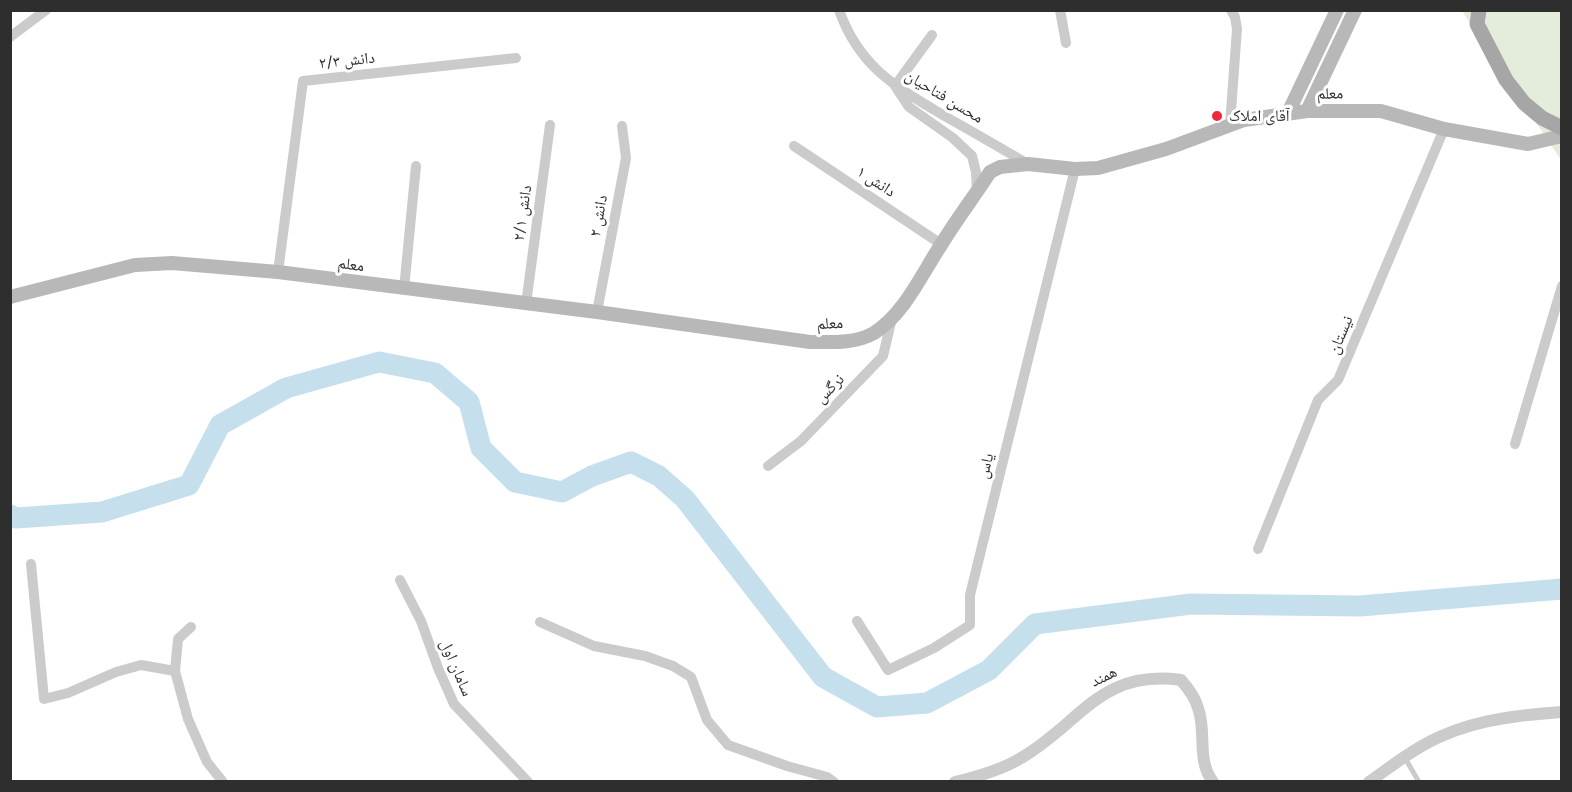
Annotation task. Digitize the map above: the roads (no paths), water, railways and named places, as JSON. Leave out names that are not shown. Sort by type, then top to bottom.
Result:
[{"type":"main road","points":[[1288,113],[1337,10]]},
{"type":"main road","points":[[1307,111],[1355,10]]},
{"type":"main road","points":[[1476,15],[1506,80],[1524,103],[1542,118],[1562,128]]},
{"type":"main road","name":"معلم","points":[[10,297],[135,265],[172,263],[278,272],[597,312],[810,342],[845,342],[872,334],[892,318],[913,291],[941,244],[990,172],[999,166],[1098,168],[1155,152],[1244,120],[1307,111],[1381,111],[1444,129],[1528,144],[1562,136]]},
{"type":"street","points":[[10,37],[46,10]]},
{"type":"street","name":"محسن فتاحیان","points":[[839,10],[847,33],[872,65],[895,86],[1029,165]]},
{"type":"street","points":[[1060,10],[1066,43]]},
{"type":"street","points":[[1230,125],[1237,29],[1231,10]]},
{"type":"street","points":[[932,35],[895,86],[909,107],[953,138],[972,156],[976,172],[977,193]]},
{"type":"street","name":"دانش ۲/۳","points":[[278,272],[303,81],[516,58]]},
{"type":"street","name":"دانش ۲/۱","points":[[526,304],[550,125]]},
{"type":"street","name":"دانش ۲","points":[[597,312],[626,158],[622,126]]},
{"type":"street","name":"نیستان","points":[[1258,549],[1318,400],[1338,380],[1444,129]]},
{"type":"street","name":"دانش ۱","points":[[794,146],[941,244]]},
{"type":"street","points":[[404,289],[416,166]]},
{"type":"street","name":"یاس","points":[[857,621],[888,670],[934,648],[970,625],[970,595],[1075,169]]},
{"type":"street","points":[[1515,444],[1562,286]]},
{"type":"street","name":"نرگس","points":[[768,466],[801,441],[883,356],[892,318]]},
{"type":"street","points":[[31,564],[44,699],[68,693],[116,672],[141,665],[175,671]]},
{"type":"street","name":"سامان اول","points":[[400,580],[422,621],[454,705],[528,782]]},
{"type":"street","points":[[540,622],[594,646],[645,656],[673,666],[691,677],[707,720],[728,745],[787,766],[827,777],[834,782]]},
{"type":"street","points":[[191,627],[178,639],[175,671],[188,719],[207,762],[223,782]]},
{"type":"street","name":"همند","points":[[955,782],[1019,760],[1050,738],[1098,696],[1123,684],[1163,677],[1181,680],[1199,708],[1202,750],[1208,776],[1213,782]]},
{"type":"street","points":[[1369,782],[1404,757],[1442,735],[1476,723],[1524,715],[1562,712]]},
{"type":"lane","points":[[1404,757],[1419,782]]},
{"type":"waterway","points":[[10,515],[16,518],[102,512],[189,485],[220,425],[286,388],[379,362],[435,373],[469,402],[481,448],[515,482],[562,492],[592,476],[631,462],[659,476],[685,499],[823,677],[877,707],[927,703],[989,670],[1035,624],[1191,604],[1360,606],[1562,589]]},
{"type":"place","name":"آقای املاک","points":[[1217,116]]}]
